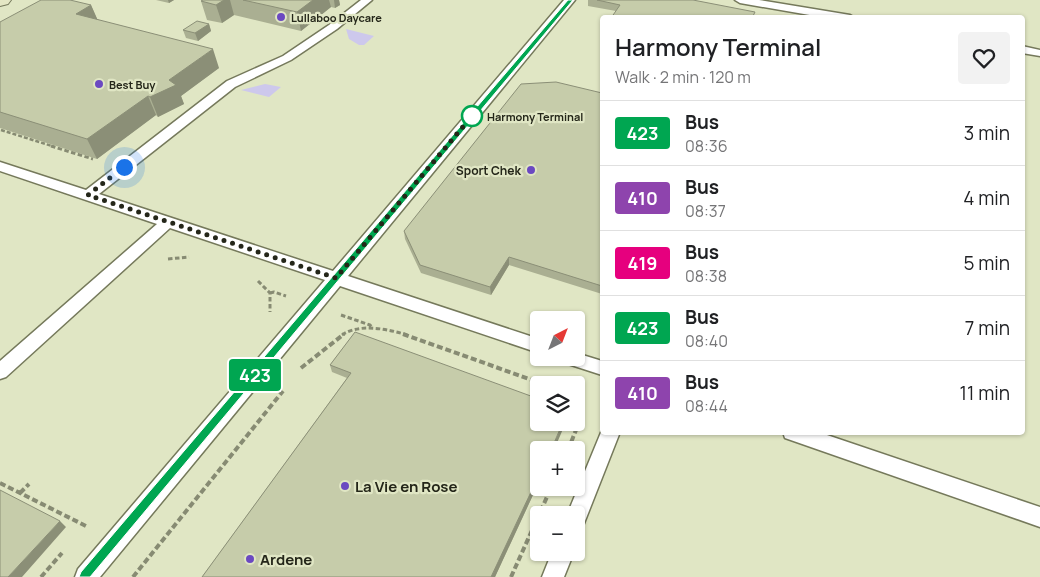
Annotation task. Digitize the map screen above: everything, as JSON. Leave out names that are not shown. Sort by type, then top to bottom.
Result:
[{"type":"lane","points":[[88,195],[222,90],[287,58],[333,27],[367,0]]},
{"type":"lane","points":[[86,577],[570,0]]},
{"type":"lane","points":[[740,0],[832,15]]},
{"type":"lane","points":[[1025,50],[1040,53]]},
{"type":"lane","points":[[1,167],[530,343]]},
{"type":"lane","points":[[0,372],[168,222]]},
{"type":"lane","points":[[585,363],[600,367]]},
{"type":"lane","points":[[581,506],[610,435]]},
{"type":"lane","points":[[801,435],[1040,517]]},
{"type":"lane","points":[[553,577],[559,561]]},
{"type":"path","points":[[1,130],[100,161]]},
{"type":"path","points":[[179,255],[198,259]]},
{"type":"path","points":[[166,260],[184,257]]},
{"type":"path","points":[[252,279],[265,286],[270,294],[272,307],[267,319]]},
{"type":"path","points":[[300,369],[339,337],[353,330],[373,328],[400,333],[530,379]]},
{"type":"path","points":[[133,577],[289,383]]},
{"type":"path","points":[[0,484],[86,526]]},
{"type":"path","points":[[20,493],[29,484]]},
{"type":"path","points":[[511,577],[547,496]]},
{"type":"path","points":[[80,533],[92,518]]},
{"type":"path","points":[[41,577],[67,548]]},
{"type":"shaded area","points":[[346,29],[374,36],[364,45],[359,45],[349,39]]},
{"type":"shaded area","points":[[265,84],[281,87],[269,97],[241,90]]},
{"type":"building","name":"Best Buy","points":[[41,0],[70,0],[91,5],[76,14],[213,49],[169,80],[176,85],[150,97],[148,96],[87,139],[0,112],[0,22]]},
{"type":"building","points":[[224,0],[216,5],[201,1]]},
{"type":"building","points":[[243,0],[313,0],[297,12]]},
{"type":"building","points":[[597,0],[693,0],[755,12],[754,15],[613,15],[620,5]]},
{"type":"building","points":[[197,21],[209,24],[195,33],[183,30]]},
{"type":"building","name":"Sport Chek","points":[[556,82],[600,93],[600,285],[509,257],[490,287],[420,265],[404,231],[521,84]]},
{"type":"building","points":[[355,332],[530,396],[530,431],[559,431],[555,441],[530,441],[530,494],[491,577],[202,577],[351,373],[330,365]]},
{"type":"building","points":[[0,490],[60,521],[8,577],[0,577]]},
{"type":"bus line","name":"423","points":[[86,577],[570,0]]},
{"type":"place","name":"Lullaboo Daycare","points":[[281,17]]},
{"type":"place","name":"Best Buy","points":[[99,84]]},
{"type":"place","name":"Harmony Terminal","points":[[472,116]]},
{"type":"place","name":"Sport Chek","points":[[531,170]]},
{"type":"place","name":"La Vie en Rose","points":[[345,486]]},
{"type":"place","name":"Ardene","points":[[250,559]]},
{"type":"route","points":[[124,167],[88,195],[336,278],[472,116]]}]
